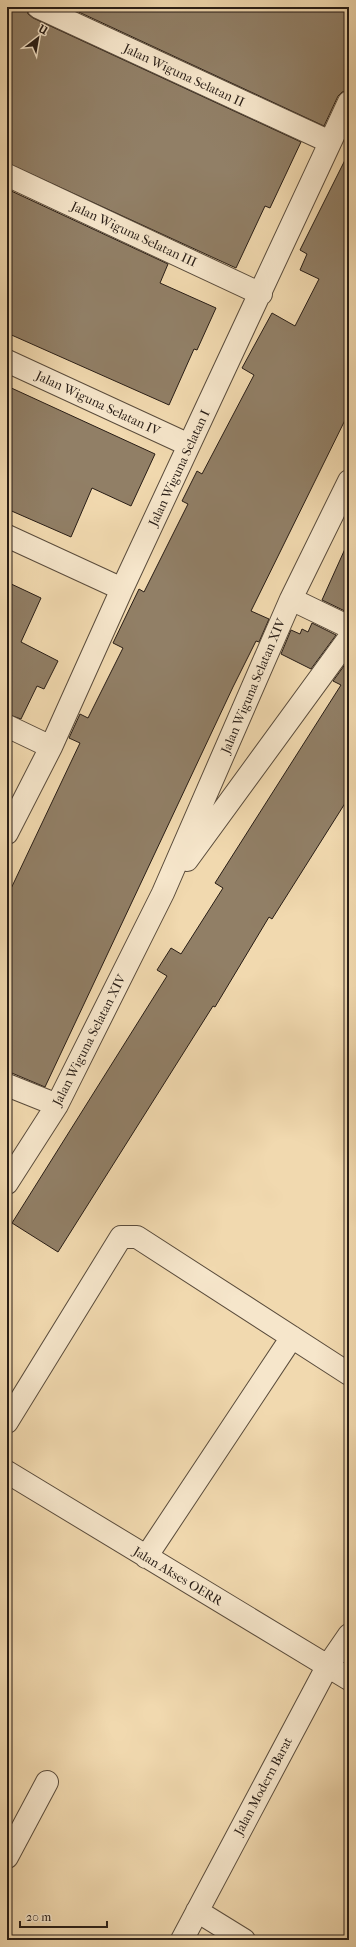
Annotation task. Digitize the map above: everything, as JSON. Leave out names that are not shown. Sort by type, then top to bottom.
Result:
[{"type":"street","name":"Jalan Wiguna Selatan II","points":[[38,7],[330,142]]},
{"type":"street","name":"Jalan Wiguna Selatan I","points":[[7,833],[51,747],[122,589],[349,102]]},
{"type":"street","name":"Jalan Wiguna Selatan III","points":[[7,175],[260,294]]},
{"type":"street","name":"Jalan Wiguna Selatan IV","points":[[7,361],[189,445]]},
{"type":"street","name":"Jalan Wiguna Selatan XIV","points":[[7,1183],[57,1105],[163,893],[291,599],[349,481]]},
{"type":"street","points":[[7,536],[122,589]]},
{"type":"street","points":[[291,599],[349,627]]},
{"type":"street","name":"Jalan Wiguna Selatan XIV","points":[[163,893],[349,638]]},
{"type":"street","points":[[7,726],[51,747]]},
{"type":"street","points":[[7,1085],[57,1105]]},
{"type":"street","points":[[7,1422],[121,1237],[137,1237],[349,1374]]},
{"type":"street","points":[[146,1557],[292,1337]]},
{"type":"street","name":"Jalan Akses OERR","points":[[7,1472],[349,1679]]},
{"type":"street","name":"Jalan Modern Barat","points":[[182,1940],[327,1667],[349,1635]]},
{"type":"street","points":[[7,1857],[47,1782]]},
{"type":"street","points":[[197,1911],[244,1940]]},
{"type":"building","points":[[7,7],[26,7],[28,14],[33,18],[301,142],[270,208],[265,206],[236,268],[7,163]]},
{"type":"building","points":[[68,7],[349,7],[349,90],[342,92],[338,96],[324,126]]},
{"type":"building","points":[[349,152],[349,412],[251,611],[269,619],[259,642],[256,641],[233,687],[45,1087],[7,1071],[7,897],[80,743],[69,738],[80,714],[88,718],[123,648],[113,643],[139,589],[144,592],[188,504],[182,501],[197,471],[202,474],[254,375],[242,368],[272,313],[295,326],[319,279],[300,270],[307,254],[300,250]]},
{"type":"building","points":[[7,189],[168,264],[160,283],[216,308],[197,350],[194,349],[169,405],[7,333]]},
{"type":"building","points":[[7,386],[155,454],[131,506],[92,488],[71,537],[7,509]]},
{"type":"building","points":[[349,540],[349,613],[322,600]]},
{"type":"building","points":[[7,582],[41,598],[21,642],[58,661],[44,689],[37,686],[21,719],[7,714]]},
{"type":"building","points":[[312,623],[336,635],[311,669],[281,654],[291,630],[300,634],[302,629],[308,632]]},
{"type":"building","points":[[349,659],[349,797],[272,919],[269,917],[215,1007],[213,1006],[58,1252],[12,1223],[167,976],[157,970],[171,948],[181,954],[223,888],[215,883],[341,685],[333,681]]}]
